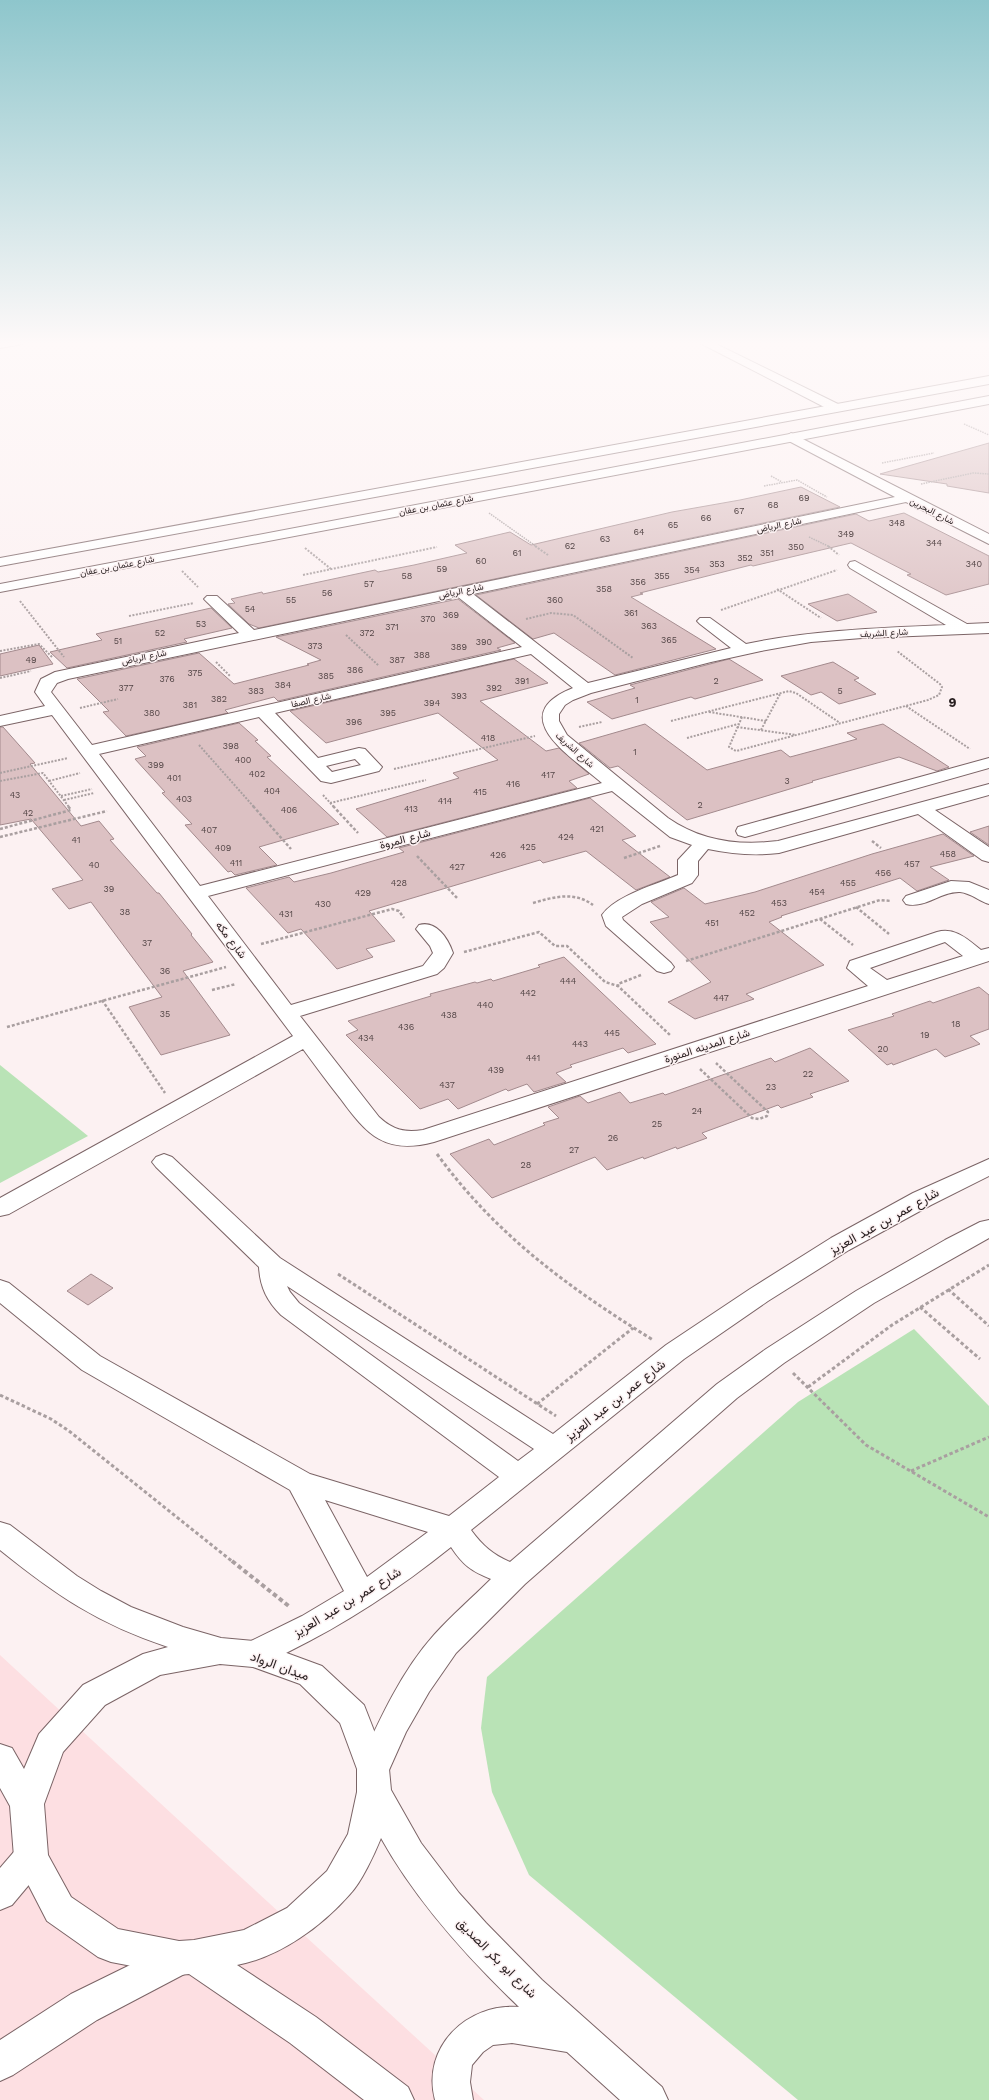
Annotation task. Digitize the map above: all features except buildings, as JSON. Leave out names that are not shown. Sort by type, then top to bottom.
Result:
[{"type":"street","points":[[0,562],[662,440]]},
{"type":"street","name":"شارع عثمان بن عفان","points":[[4,587],[775,440]]},
{"type":"street","name":"شارع البحرين","points":[[797,440],[989,540]]},
{"type":"street","name":"شارع الرياض","points":[[56,711],[43,692],[44,686],[56,678],[76,672],[908,498]]},
{"type":"street","points":[[855,565],[965,630]]},
{"type":"street","points":[[460,591],[585,689]]},
{"type":"street","points":[[212,599],[250,635]]},
{"type":"street","points":[[705,621],[744,650]]},
{"type":"street","name":"شارع الشريف","points":[[989,628],[846,635],[786,641],[585,689],[565,698],[552,710],[549,717],[554,732],[615,785],[668,828],[696,840],[746,849],[779,846],[989,789]]},
{"type":"street","name":"شارع الصفا","points":[[92,757],[263,711],[534,649]]},
{"type":"street","points":[[0,721],[56,711]]},
{"type":"street","name":"شارع مكه","points":[[56,711],[288,1013],[367,1119],[378,1130],[390,1136],[405,1139],[426,1137]]},
{"type":"street","points":[[263,711],[327,777],[336,778],[374,767]]},
{"type":"street","points":[[314,764],[359,753],[374,767]]},
{"type":"street","points":[[745,831],[983,758]]},
{"type":"street","name":"شارع المروة","points":[[195,893],[615,785]]},
{"type":"street","points":[[921,808],[989,856]]},
{"type":"street","points":[[664,967],[613,922],[612,915],[624,906],[647,894],[685,879],[688,875],[688,860],[696,840]]},
{"type":"street","points":[[905,902],[956,886],[970,887],[989,898]]},
{"type":"street","points":[[288,1013],[420,974],[437,964],[442,958],[442,948],[426,929]]},
{"type":"street","points":[[884,988],[857,968],[858,964],[949,936],[984,956]]},
{"type":"street","name":"شارع المدينه المنورة","points":[[426,1137],[984,956]]},
{"type":"street","points":[[0,1208],[306,1038]]},
{"type":"street","points":[[164,1162],[271,1264],[554,1448]]},
{"type":"street","name":"شارع عمر بن عبد العزيز","points":[[254,1654],[312,1625],[362,1596],[410,1563],[675,1352],[758,1295],[840,1244],[922,1199],[989,1166]]},
{"type":"street","points":[[374,1781],[394,1724],[418,1683],[445,1644],[514,1576],[727,1391],[776,1356],[865,1297],[954,1246],[989,1228]]},
{"type":"street","points":[[271,1264],[272,1282],[275,1292],[290,1309],[518,1476]]},
{"type":"street","points":[[0,1289],[91,1363],[300,1482],[454,1529],[466,1547],[483,1563],[514,1576]]},
{"type":"street","points":[[300,1482],[362,1596]]},
{"type":"street","points":[[0,1533],[55,1576],[90,1600],[130,1620],[173,1638],[220,1651]]},
{"type":"street","name":"ميدان الرواد","points":[[220,1651],[254,1654],[311,1675],[353,1715],[374,1781],[364,1838],[339,1882],[299,1920],[249,1946],[186,1958],[111,1945],[59,1909],[31,1857],[27,1804],[50,1744],[94,1695],[154,1663],[220,1651]]},
{"type":"street","points":[[0,1758],[27,1804]]},
{"type":"street","name":"شارع ابو بكر الصديق","points":[[374,1781],[421,1872],[450,1910],[484,1947],[575,2036],[650,2100]]},
{"type":"street","points":[[0,1894],[31,1857]]},
{"type":"street","points":[[0,2062],[84,2008],[186,1958],[303,2030],[395,2100]]},
{"type":"street","points":[[454,2100],[451,2078],[455,2059],[465,2043],[480,2031],[498,2025],[516,2024],[575,2036]]},
{"type":"path","points":[[852,469],[934,453]]},
{"type":"path","points":[[892,490],[973,472],[989,474]]},
{"type":"path","points":[[771,476],[782,482]]},
{"type":"path","points":[[764,486],[798,480],[831,498]]},
{"type":"path","points":[[469,499],[568,569]]},
{"type":"path","points":[[787,524],[833,549],[855,565]]},
{"type":"path","points":[[287,533],[331,569]]},
{"type":"path","points":[[303,575],[437,548]]},
{"type":"path","points":[[166,556],[212,599]]},
{"type":"path","points":[[705,621],[720,610],[777,589],[855,565]]},
{"type":"path","points":[[4,587],[76,672]]},
{"type":"path","points":[[777,589],[846,635]]},
{"type":"path","points":[[129,616],[212,599]]},
{"type":"path","points":[[502,624],[551,614],[573,615],[653,672]]},
{"type":"path","points":[[328,619],[396,681]]},
{"type":"path","points":[[742,717],[729,747],[736,751],[746,750],[935,698],[940,695],[942,688],[940,684],[874,634]]},
{"type":"path","points":[[0,651],[39,644],[57,663]]},
{"type":"path","points":[[0,678],[34,670]]},
{"type":"path","points":[[671,721],[781,693],[796,693],[840,724]]},
{"type":"path","points":[[761,730],[781,693]]},
{"type":"path","points":[[56,711],[118,699]]},
{"type":"path","points":[[906,706],[983,758]]},
{"type":"path","points":[[708,712],[766,720]]},
{"type":"path","points":[[687,738],[738,725],[761,730],[799,735]]},
{"type":"path","points":[[374,767],[392,769],[405,767],[554,732]]},
{"type":"path","points":[[198,744],[304,865]]},
{"type":"path","points":[[0,773],[92,757]]},
{"type":"path","points":[[49,781],[92,757]]},
{"type":"path","points":[[0,781],[38,772],[43,773],[71,810],[70,812],[0,829]]},
{"type":"path","points":[[327,777],[321,786],[321,791],[330,803],[372,848]]},
{"type":"path","points":[[330,803],[426,780]]},
{"type":"path","points":[[61,796],[113,786]]},
{"type":"path","points":[[64,800],[113,786]]},
{"type":"path","points":[[0,837],[128,806]]},
{"type":"path","points":[[402,839],[458,899]]},
{"type":"path","points":[[624,858],[696,840]]},
{"type":"path","points":[[533,903],[555,897],[575,896],[591,903],[613,922]]},
{"type":"path","points":[[618,986],[621,981],[855,907],[885,899],[905,902]]},
{"type":"path","points":[[855,907],[907,948]]},
{"type":"path","points":[[7,1026],[102,1000],[388,910],[397,910],[404,918]]},
{"type":"path","points":[[819,918],[871,960]]},
{"type":"path","points":[[442,958],[539,932],[555,946],[567,946],[605,982],[618,986],[690,1051],[768,1112],[767,1116],[758,1119],[752,1118],[690,1051]]},
{"type":"path","points":[[102,1000],[165,1093]]},
{"type":"path","points":[[426,1137],[461,1186],[507,1234],[565,1282],[633,1328],[675,1352]]},
{"type":"path","points":[[808,1387],[852,1353],[920,1306],[989,1266]]},
{"type":"path","points":[[338,1274],[578,1430]]},
{"type":"path","points":[[948,1289],[989,1326]]},
{"type":"path","points":[[920,1306],[980,1360]]},
{"type":"path","points":[[537,1404],[633,1328]]},
{"type":"path","points":[[776,1356],[866,1445],[964,1504],[989,1517]]},
{"type":"path","points":[[0,1395],[51,1419],[69,1431],[312,1625]]},
{"type":"path","points":[[911,1471],[989,1438]]},
{"type":"shaded area","points":[[0,1655],[172,1814],[484,2100],[0,2100]]},
{"type":"green space","points":[[0,1065],[88,1136],[0,1183]]},
{"type":"green space","points":[[914,1329],[989,1406],[989,2100],[798,2100],[529,1875],[492,1792],[481,1728],[487,1677],[798,1402]]},
{"type":"district","name":"9","points":[[953,702]]}]
